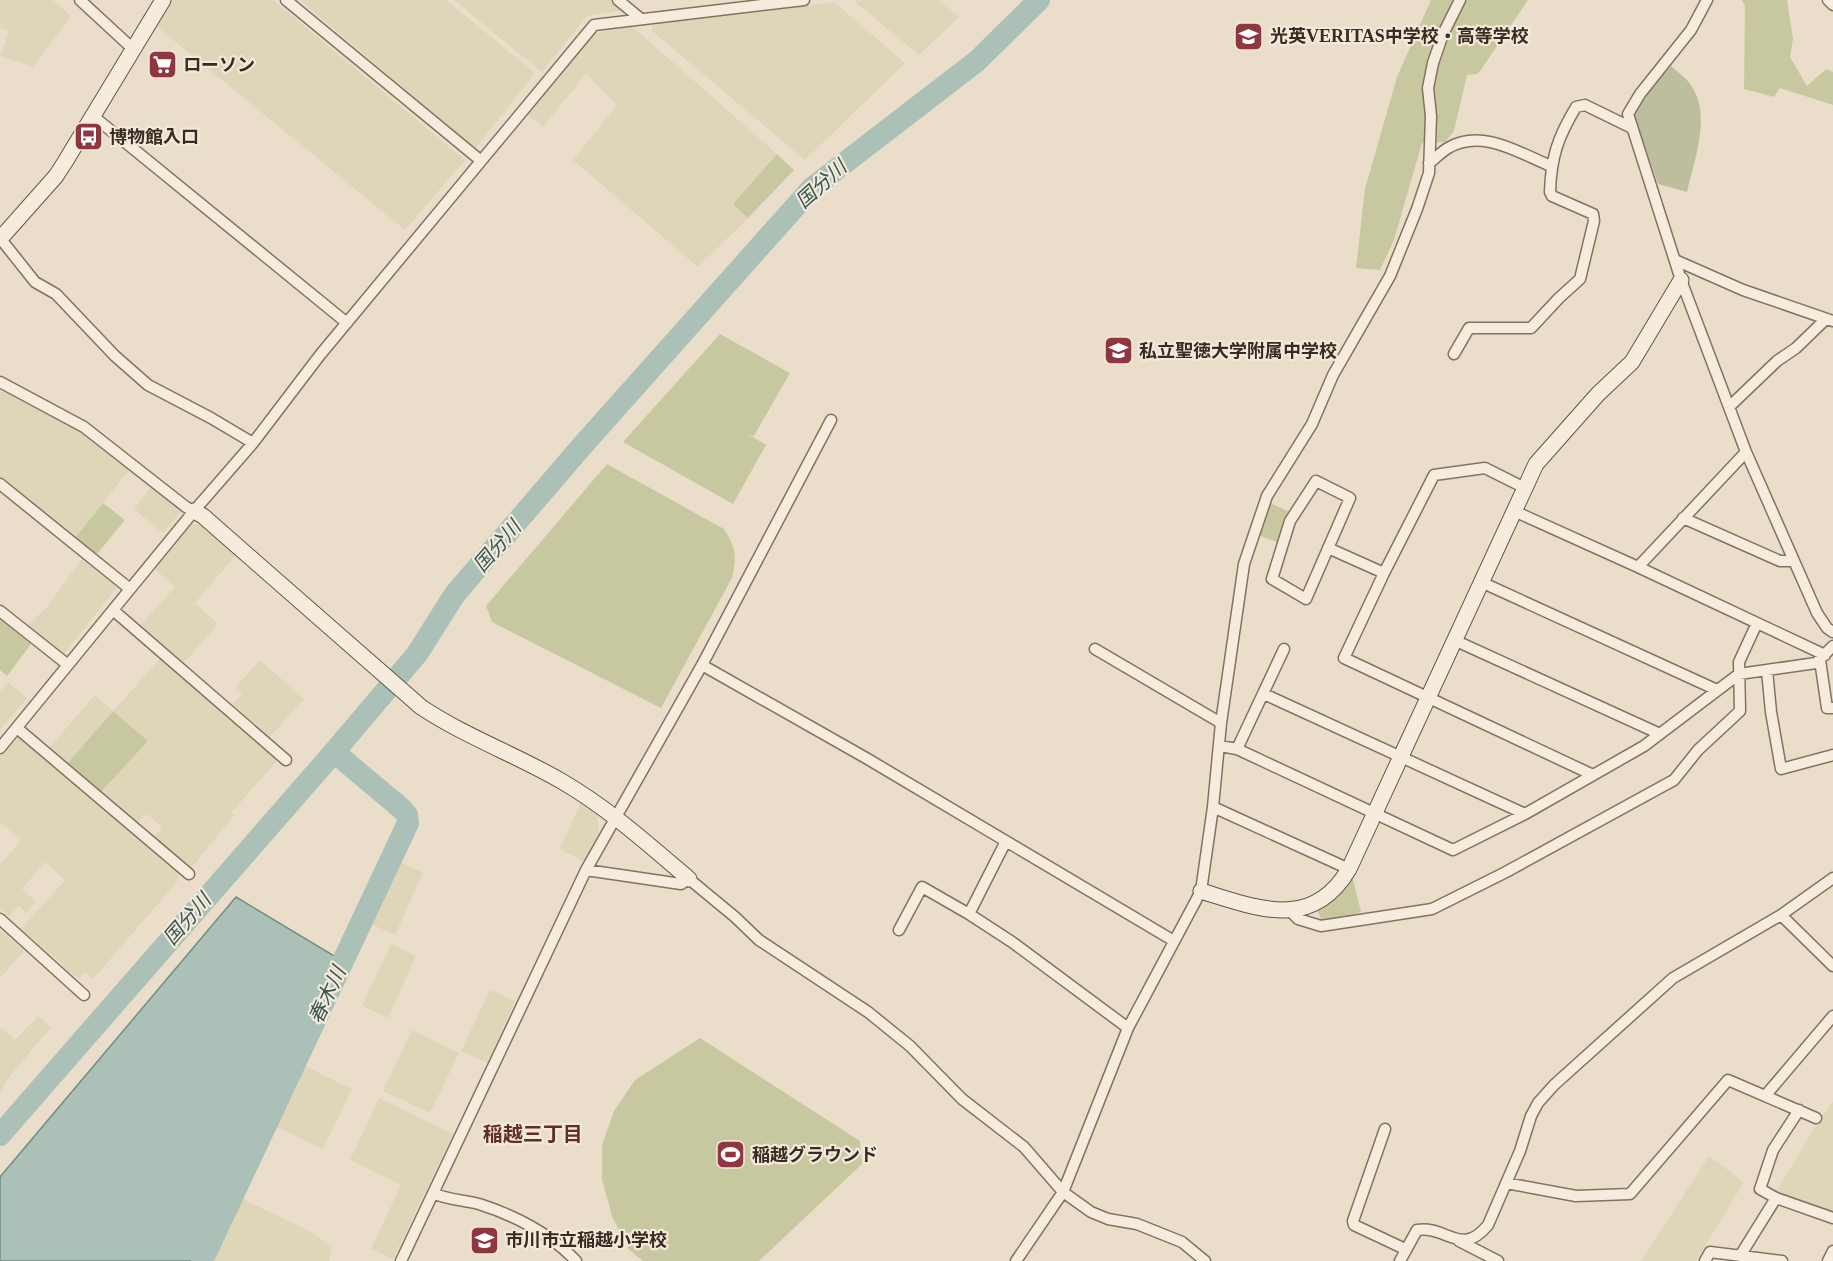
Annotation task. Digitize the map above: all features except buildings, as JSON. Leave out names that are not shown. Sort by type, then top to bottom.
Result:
[{"type":"street","points":[[80,0],[133,50]]},
{"type":"street","points":[[163,0],[56,176],[0,238],[34,282],[56,294],[115,356],[148,385],[253,443]]},
{"type":"street","points":[[286,0],[480,160]]},
{"type":"street","points":[[618,0],[641,19]]},
{"type":"street","points":[[2,742],[17,728],[194,511],[253,443],[320,356],[594,25],[804,0]]},
{"type":"street","points":[[1016,1261],[1064,1192],[1128,1028],[1201,891],[1214,807],[1221,723],[1244,564],[1267,496],[1312,424],[1333,375],[1390,276],[1417,209],[1429,173],[1431,116],[1428,88],[1433,63],[1443,34],[1460,0]]},
{"type":"street","points":[[1707,0],[1691,30],[1640,94],[1628,114],[1675,260],[1746,452],[1816,613],[1827,628],[1833,632]]},
{"type":"street","points":[[1828,0],[1833,5]]},
{"type":"street","points":[[1454,354],[1469,328],[1531,328],[1580,279],[1594,221],[1593,214],[1552,196],[1550,192],[1551,166],[1561,133],[1576,107],[1585,105],[1632,128]]},
{"type":"street","points":[[93,116],[347,323]]},
{"type":"street","points":[[1429,163],[1448,148],[1478,140],[1489,141],[1551,166]]},
{"type":"street","points":[[1675,260],[1743,290],[1830,320]]},
{"type":"street","points":[[1201,891],[1261,909],[1289,910],[1315,904],[1339,886],[1375,814],[1541,456],[1598,394],[1632,362],[1682,280]]},
{"type":"street","points":[[1729,407],[1777,361],[1830,320]]},
{"type":"street","points":[[0,382],[84,427],[203,516],[412,700],[446,723],[560,780],[597,802],[735,916],[759,940],[868,1012],[910,1046],[962,1098],[1024,1147],[1064,1192],[1091,1212],[1108,1219],[1137,1224],[1182,1242],[1205,1261]]},
{"type":"street","points":[[402,1261],[586,870],[702,665],[831,420]]},
{"type":"street","points":[[1638,567],[1746,452]]},
{"type":"street","points":[[1525,488],[1485,468],[1434,475],[1344,658],[1593,775]]},
{"type":"street","points":[[1316,481],[1350,498],[1328,548],[1306,598],[1272,579],[1290,521],[1316,481]]},
{"type":"street","points":[[0,484],[130,589]]},
{"type":"street","points":[[1514,511],[1826,654]]},
{"type":"street","points":[[1683,518],[1780,561],[1793,561]]},
{"type":"street","points":[[1328,548],[1384,573]]},
{"type":"street","points":[[1481,582],[1717,690]]},
{"type":"street","points":[[113,610],[286,760]]},
{"type":"street","points":[[0,611],[68,665]]},
{"type":"street","points":[[1289,910],[1298,919],[1321,926],[1432,909],[1506,872],[1674,780],[1698,750],[1740,711],[1739,662],[1757,623]]},
{"type":"street","points":[[1454,640],[1660,734]]},
{"type":"street","points":[[1095,649],[1221,723]]},
{"type":"street","points":[[1237,749],[1284,649]]},
{"type":"street","points":[[1220,746],[1237,749],[1453,850],[1525,814],[1644,746],[1739,674],[1816,663],[1826,654]]},
{"type":"street","points":[[1826,654],[1827,708],[1833,708]]},
{"type":"street","points":[[702,665],[1174,941]]},
{"type":"street","points":[[1767,670],[1771,712],[1781,769],[1833,755]]},
{"type":"street","points":[[1264,694],[1525,814]]},
{"type":"street","points":[[17,728],[189,874]]},
{"type":"street","points":[[1214,807],[1349,869]]},
{"type":"street","points":[[969,914],[1006,841]]},
{"type":"street","points":[[586,870],[681,884],[690,879]]},
{"type":"street","points":[[1459,1241],[1469,1240],[1481,1233],[1488,1225],[1520,1151],[1531,1116],[1538,1103],[1564,1076],[1673,978],[1781,915],[1833,878]]},
{"type":"street","points":[[898,930],[922,887],[1011,942],[1128,1028]]},
{"type":"street","points":[[1781,915],[1833,966]]},
{"type":"street","points":[[0,919],[84,995]]},
{"type":"street","points":[[1765,1096],[1833,1016]]},
{"type":"street","points":[[1506,1183],[1576,1196],[1630,1194],[1728,1080],[1816,1118]]},
{"type":"street","points":[[1799,1110],[1773,1150],[1760,1189],[1776,1198],[1833,1218]]},
{"type":"street","points":[[1385,1129],[1353,1221],[1354,1225],[1405,1249]]},
{"type":"street","points":[[434,1193],[479,1204],[528,1224],[576,1261]]},
{"type":"street","points":[[1740,1256],[1776,1198]]},
{"type":"street","points":[[1400,1261],[1417,1230],[1426,1228],[1459,1241],[1498,1261]]},
{"type":"street","points":[[1828,1261],[1833,1251]]},
{"type":"street","points":[[1705,1261],[1710,1252],[1782,1261]]},
{"type":"shaded area","points":[[0,0],[53,0],[71,16],[33,67],[1,56],[9,31],[0,28]]},
{"type":"shaded area","points":[[171,0],[273,0],[465,160],[405,230],[155,25]]},
{"type":"shaded area","points":[[300,0],[446,0],[535,73],[475,149]]},
{"type":"shaded area","points":[[454,0],[610,0],[622,10],[587,16],[542,72]]},
{"type":"shaded area","points":[[939,0],[959,17],[919,55],[854,1]]},
{"type":"shaded area","points":[[834,2],[905,63],[805,160],[651,30],[655,22]]},
{"type":"shaded area","points":[[633,27],[777,154],[733,204],[748,218],[698,267],[573,160],[617,105],[586,74],[543,127],[528,115],[595,33]]},
{"type":"shaded area","points":[[2,390],[84,434],[129,470],[75,538],[0,478],[0,393]]},
{"type":"shaded area","points":[[151,487],[182,510],[163,533],[134,509]]},
{"type":"shaded area","points":[[192,523],[200,525],[236,555],[195,603],[218,624],[183,664],[141,625],[175,587],[154,568]]},
{"type":"shaded area","points":[[82,559],[118,586],[63,655],[26,627],[46,608]]},
{"type":"shaded area","points":[[160,659],[276,759],[276,762],[231,813],[234,815],[193,866],[186,867],[153,839],[162,827],[147,814],[136,823],[101,792],[148,741],[113,711]]},
{"type":"shaded area","points":[[260,660],[304,699],[269,738],[232,705],[242,694],[235,688]]},
{"type":"shaded area","points":[[8,682],[27,698],[0,730],[0,691]]},
{"type":"shaded area","points":[[95,695],[113,711],[67,764],[50,747]]},
{"type":"shaded area","points":[[16,738],[20,738],[179,875],[177,882],[93,979],[85,972],[79,979],[21,929],[65,880],[45,862],[22,889],[36,902],[26,913],[19,906],[9,916],[0,909],[0,865],[21,840],[0,822],[0,757]]},
{"type":"shaded area","points":[[581,802],[597,812],[599,833],[583,861],[560,849]]},
{"type":"shaded area","points":[[398,861],[423,873],[395,935],[369,923]]},
{"type":"shaded area","points":[[236,897],[336,957],[194,1261],[0,1261],[0,1177]]},
{"type":"shaded area","points":[[0,930],[24,951],[0,978]]},
{"type":"shaded area","points":[[391,944],[416,956],[388,1018],[362,1006]]},
{"type":"shaded area","points":[[490,990],[515,1001],[487,1063],[461,1051]]},
{"type":"shaded area","points":[[38,1016],[51,1027],[10,1076],[0,1092],[0,1027],[15,1040]]},
{"type":"shaded area","points":[[412,1030],[459,1053],[430,1113],[383,1091]]},
{"type":"shaded area","points":[[305,1066],[352,1089],[323,1149],[276,1127]]},
{"type":"shaded area","points":[[379,1098],[453,1134],[393,1259],[371,1249],[401,1185],[350,1160]]},
{"type":"shaded area","points":[[1833,1102],[1833,1214],[1776,1192],[1820,1119]]},
{"type":"shaded area","points":[[1709,1156],[1744,1182],[1696,1261],[1641,1261]]},
{"type":"shaded area","points":[[241,1198],[315,1234],[332,1248],[329,1261],[211,1261]]},
{"type":"green space","points":[[1431,0],[1528,0],[1478,74],[1467,75],[1454,131],[1445,142],[1422,143],[1394,240],[1380,270],[1356,268],[1365,189],[1397,77]]},
{"type":"green space","points":[[1742,0],[1787,0],[1793,39],[1790,57],[1807,86],[1826,69],[1833,72],[1833,105],[1780,88],[1774,97],[1744,89],[1745,6]]},
{"type":"green space","points":[[1671,66],[1692,86],[1701,114],[1697,154],[1687,192],[1658,184],[1634,116],[1647,93]]},
{"type":"green space","points":[[777,154],[794,170],[748,218],[733,204]]},
{"type":"green space","points":[[720,334],[790,373],[754,436],[748,434],[766,445],[733,504],[623,442]]},
{"type":"green space","points":[[607,464],[724,529],[734,552],[735,564],[732,578],[661,708],[492,622],[486,606]]},
{"type":"green space","points":[[103,503],[125,520],[97,554],[75,538]]},
{"type":"green space","points":[[1270,503],[1288,511],[1279,543],[1258,535]]},
{"type":"green space","points":[[0,619],[31,644],[7,676],[0,670]]},
{"type":"green space","points":[[113,711],[148,741],[101,792],[67,764]]},
{"type":"green space","points":[[1352,875],[1361,912],[1323,923],[1317,910]]},
{"type":"green space","name":"稲越グラウンド","points":[[700,1038],[860,1141],[862,1164],[759,1261],[643,1261],[629,1250],[612,1216],[602,1179],[602,1145],[614,1111],[635,1080]]},
{"type":"waterway","name":"国分川","points":[[0,1135],[417,654],[455,594],[582,446],[812,188],[977,61],[1039,0]]},
{"type":"waterway","name":"春木川","points":[[202,1261],[408,823],[407,815],[402,809],[334,752]]},
{"type":"place","name":"光英VERITAS中学校・高等学校","points":[[1249,36]]},
{"type":"place","name":"ローソン","points":[[162,65]]},
{"type":"place","name":"博物館入口","points":[[88,137]]},
{"type":"place","name":"私立聖徳大学附属中学校","points":[[1118,351]]},
{"type":"place","name":"稲越グラウンド","points":[[731,1155]]},
{"type":"place","name":"市川市立稲越小学校","points":[[484,1240]]},
{"type":"district","name":"稲越三丁目","points":[[533,1134]]}]
